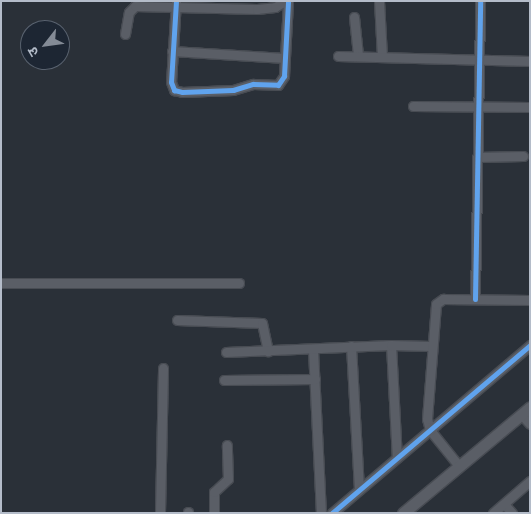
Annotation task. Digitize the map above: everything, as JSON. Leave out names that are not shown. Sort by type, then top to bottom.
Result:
[{"type":"street","points":[[125,34],[129,12],[136,6],[176,4],[256,9],[275,7],[287,1],[285,58],[282,82],[274,87],[253,84],[234,90],[177,91],[171,82],[176,4]]},
{"type":"street","points":[[379,1],[382,57]]},
{"type":"street","points":[[475,299],[480,1]]},
{"type":"street","points":[[354,17],[358,56]]},
{"type":"street","points":[[172,51],[285,58]]},
{"type":"street","points":[[338,56],[530,62]]},
{"type":"street","points":[[413,106],[530,107]]},
{"type":"street","points":[[477,156],[523,156]]},
{"type":"street","points":[[1,283],[239,283]]},
{"type":"street","points":[[459,466],[430,430],[427,419],[431,346],[438,300],[530,300]]},
{"type":"street","points":[[177,320],[262,323],[268,351]]},
{"type":"street","points":[[391,345],[396,458]]},
{"type":"street","points":[[332,513],[530,345]]},
{"type":"street","points":[[226,352],[313,350],[351,346],[431,346]]},
{"type":"street","points":[[351,346],[359,490]]},
{"type":"street","points":[[313,350],[321,513]]},
{"type":"street","points":[[160,513],[163,368]]},
{"type":"street","points":[[224,380],[315,378]]},
{"type":"street","points":[[403,513],[525,410],[530,424]]},
{"type":"street","points":[[214,513],[214,492],[229,475],[227,445]]},
{"type":"street","points":[[492,513],[530,481]]},
{"type":"street","points":[[504,504],[512,513]]},
{"type":"cycle path","points":[[176,1],[171,82],[174,90],[182,92],[233,90],[253,84],[278,85],[284,76],[288,1]]},
{"type":"cycle path","points":[[475,299],[480,1]]},
{"type":"cycle path","points":[[332,513],[530,345]]}]
